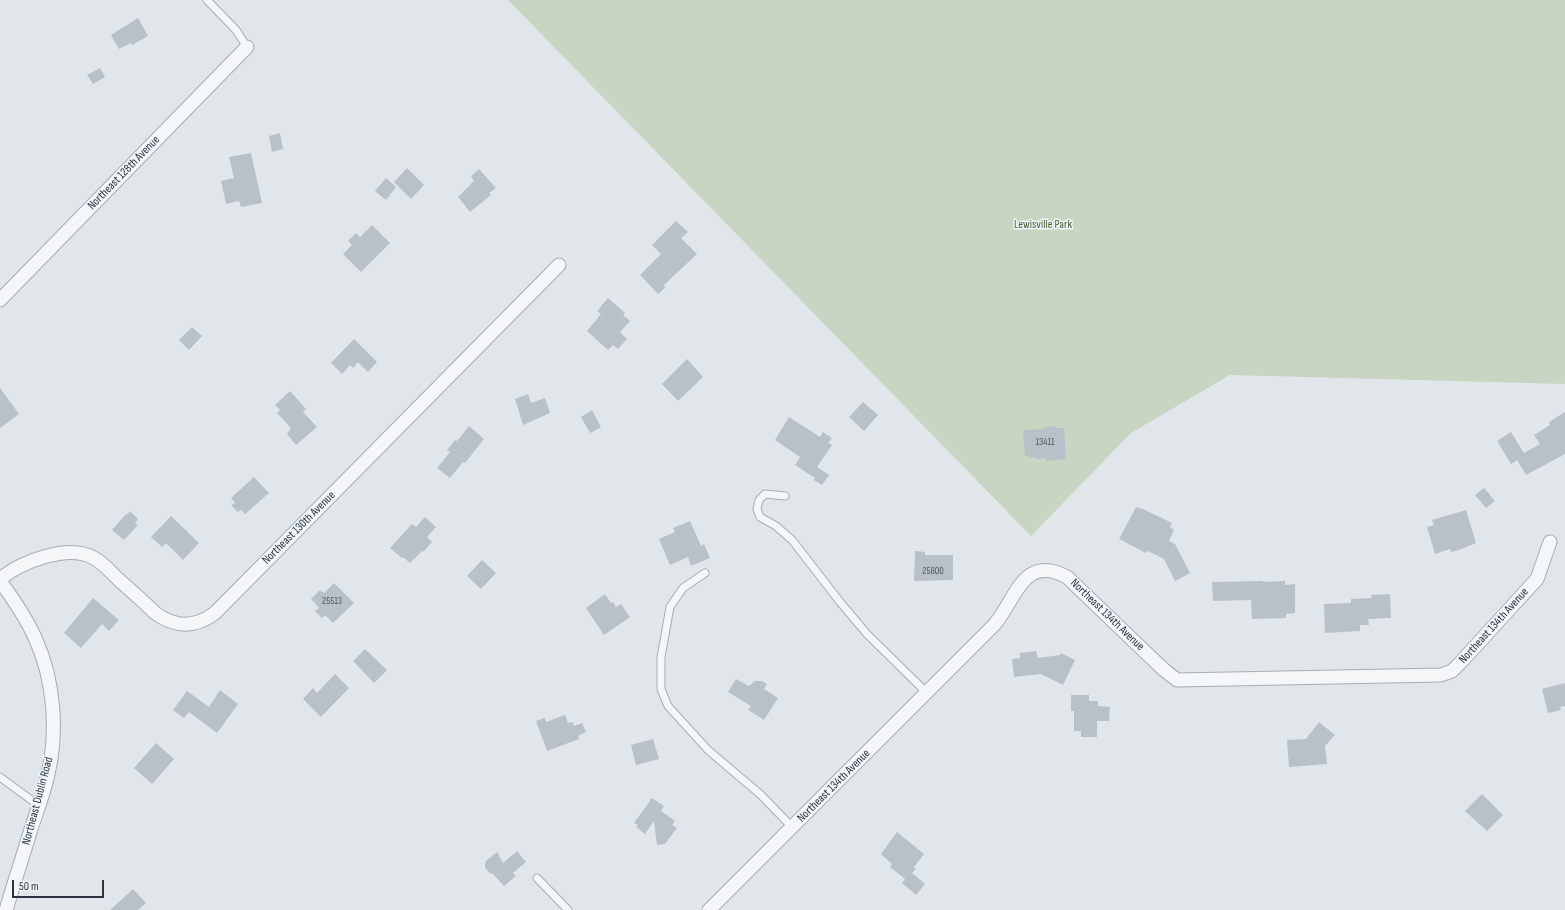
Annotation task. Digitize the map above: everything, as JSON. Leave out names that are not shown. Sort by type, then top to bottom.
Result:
[{"type":"street","name":"Northeast 128th Avenue","points":[[0,300],[247,47]]},
{"type":"street","name":"Northeast 130th Avenue","points":[[0,580],[18,566],[38,558],[75,553],[85,554],[100,561],[164,620],[186,625],[207,619],[226,602],[559,265]]},
{"type":"street","name":"Northeast 134th Avenue","points":[[709,910],[994,625],[1002,616],[1020,584],[1032,574],[1041,571],[1050,571],[1067,577],[1163,669],[1177,680],[1441,675],[1452,671],[1456,667],[1537,579],[1550,542]]},
{"type":"street","name":"Northeast Dublin Road","points":[[0,580],[24,617],[36,640],[45,666],[51,693],[53,720],[52,747],[48,774],[6,910]]},
{"type":"lane","points":[[207,0],[236,30],[247,47]]},
{"type":"lane","points":[[785,496],[766,494],[759,500],[756,509],[760,517],[776,526],[792,540],[840,602],[868,634],[927,693]]},
{"type":"lane","points":[[705,573],[683,588],[670,607],[662,657],[661,689],[668,706],[708,750],[761,795],[792,827]]},
{"type":"lane","points":[[0,777],[38,806]]},
{"type":"lane","points":[[537,878],[568,910]]},
{"type":"green space","name":"Lewisville Park","points":[[508,0],[1565,0],[1565,384],[1230,375],[1131,433],[1031,536]]},
{"type":"building","points":[[138,18],[148,36],[132,45],[131,43],[119,49],[111,35]]},
{"type":"building","points":[[100,68],[105,77],[93,84],[87,75]]},
{"type":"building","points":[[280,133],[283,149],[272,152],[269,136]]},
{"type":"building","points":[[251,153],[262,203],[241,207],[239,201],[226,204],[221,181],[234,178],[229,157]]},
{"type":"building","points":[[407,168],[424,185],[411,199],[394,182]]},
{"type":"building","points":[[479,169],[496,188],[489,193],[491,195],[470,212],[458,197],[474,181],[471,176]]},
{"type":"building","points":[[386,178],[396,187],[386,200],[375,191]]},
{"type":"building","points":[[676,221],[688,232],[681,238],[697,254],[664,285],[665,288],[658,294],[640,275],[661,254],[652,245]]},
{"type":"building","points":[[372,225],[390,243],[361,272],[343,254],[352,245],[348,241],[356,233],[360,237]]},
{"type":"building","points":[[608,298],[625,313],[623,315],[630,321],[620,332],[627,339],[618,349],[613,345],[608,350],[587,331],[601,314],[597,311]]},
{"type":"building","points":[[192,327],[202,336],[189,350],[179,340]]},
{"type":"building","points":[[354,339],[377,362],[368,372],[358,362],[353,368],[350,365],[342,374],[331,363]]},
{"type":"building","points":[[687,359],[703,377],[678,401],[662,384]]},
{"type":"building","points":[[0,388],[19,414],[0,428]]},
{"type":"building","points":[[290,391],[306,409],[303,412],[317,427],[296,445],[287,434],[291,428],[277,413],[280,410],[275,405]]},
{"type":"building","points":[[528,394],[531,403],[545,398],[550,413],[523,425],[515,399]]},
{"type":"building","points":[[863,402],[878,415],[864,431],[849,417]]},
{"type":"building","points":[[592,410],[601,427],[590,433],[581,417]]},
{"type":"building","points":[[1565,412],[1565,454],[1526,475],[1517,460],[1511,464],[1497,441],[1511,432],[1524,453],[1540,444],[1534,435],[1550,425],[1549,422]]},
{"type":"building","points":[[789,417],[820,437],[823,432],[832,438],[828,443],[832,445],[817,467],[829,475],[822,485],[814,480],[815,478],[795,465],[800,457],[775,440]]},
{"type":"building","points":[[469,426],[484,439],[465,463],[463,462],[450,478],[437,468],[450,452],[447,450],[455,440],[457,441]]},
{"type":"building","points":[[1055,426],[1055,428],[1064,428],[1066,459],[1046,461],[1046,458],[1036,459],[1036,457],[1029,458],[1029,456],[1025,456],[1023,430],[1045,429],[1045,427]]},
{"type":"building","points":[[254,477],[269,493],[245,514],[241,510],[238,512],[231,505],[235,503],[231,498]]},
{"type":"building","points":[[1484,488],[1495,501],[1486,508],[1475,495]]},
{"type":"building","points":[[1136,507],[1172,523],[1170,527],[1174,530],[1169,541],[1175,544],[1190,573],[1175,581],[1164,559],[1148,551],[1146,553],[1119,539]]},
{"type":"building","points":[[1466,510],[1476,543],[1459,550],[1451,552],[1450,549],[1435,554],[1427,527],[1434,525],[1432,520]]},
{"type":"building","points":[[130,511],[138,519],[135,523],[138,525],[124,540],[112,530]]},
{"type":"building","points":[[171,516],[199,543],[183,560],[166,543],[162,547],[151,537]]},
{"type":"building","points":[[425,517],[436,527],[427,537],[432,542],[410,563],[390,548],[412,524],[416,527]]},
{"type":"building","points":[[690,521],[701,546],[704,544],[710,558],[691,566],[688,557],[670,565],[659,539],[675,532],[673,528]]},
{"type":"building","points":[[915,551],[925,552],[925,555],[953,555],[953,580],[914,581]]},
{"type":"building","points":[[482,560],[496,573],[481,589],[467,576]]},
{"type":"building","points":[[1285,581],[1285,585],[1295,584],[1295,613],[1286,614],[1286,618],[1252,619],[1251,600],[1213,601],[1212,582]]},
{"type":"building","points":[[334,583],[354,603],[333,623],[325,615],[322,618],[315,611],[319,608],[311,599],[320,590],[324,593]]},
{"type":"building","points":[[605,594],[611,603],[613,602],[616,607],[621,604],[630,617],[604,635],[586,608]]},
{"type":"building","points":[[1390,594],[1391,618],[1368,619],[1369,625],[1360,625],[1360,631],[1325,633],[1324,604],[1351,603],[1351,599],[1372,598],[1371,595]]},
{"type":"building","points":[[93,598],[119,620],[109,631],[102,624],[81,648],[64,633]]},
{"type":"building","points":[[365,649],[387,670],[374,683],[353,661]]},
{"type":"building","points":[[1036,651],[1038,658],[1060,655],[1061,653],[1075,660],[1063,685],[1041,674],[1014,677],[1012,659],[1020,658],[1020,653]]},
{"type":"building","points":[[335,674],[349,688],[321,717],[303,699],[313,688],[317,693]]},
{"type":"building","points":[[736,679],[749,686],[755,681],[762,681],[767,684],[764,689],[778,698],[764,720],[748,710],[751,706],[728,692]]},
{"type":"building","points":[[1565,683],[1565,706],[1560,707],[1561,710],[1548,713],[1542,689]]},
{"type":"building","points":[[220,690],[238,704],[217,733],[189,712],[184,718],[173,710],[187,691],[209,707]]},
{"type":"building","points":[[1071,695],[1089,695],[1089,701],[1098,701],[1098,706],[1110,707],[1109,721],[1097,721],[1097,737],[1081,737],[1081,731],[1074,731],[1074,711],[1071,711]]},
{"type":"building","points":[[565,715],[568,723],[573,722],[574,726],[582,723],[586,732],[578,736],[579,739],[547,751],[536,721],[545,718],[546,722]]},
{"type":"building","points":[[1319,722],[1335,735],[1325,746],[1327,764],[1289,767],[1287,740],[1306,739]]},
{"type":"building","points":[[653,739],[659,759],[636,765],[631,745]]},
{"type":"building","points":[[156,743],[174,759],[152,784],[134,768]]},
{"type":"building","points":[[1482,794],[1503,815],[1487,831],[1465,811]]},
{"type":"building","points":[[652,798],[664,806],[661,811],[675,821],[672,825],[677,828],[665,844],[657,845],[654,821],[645,834],[636,827],[638,825],[634,823]]},
{"type":"building","points":[[897,832],[924,854],[914,867],[916,869],[912,873],[925,884],[916,895],[902,883],[905,879],[890,867],[892,864],[881,854]]},
{"type":"building","points":[[517,851],[526,862],[513,873],[516,876],[504,886],[485,868],[486,861],[497,852],[503,863]]},
{"type":"building","points":[[133,889],[146,903],[138,910],[110,910]]}]
